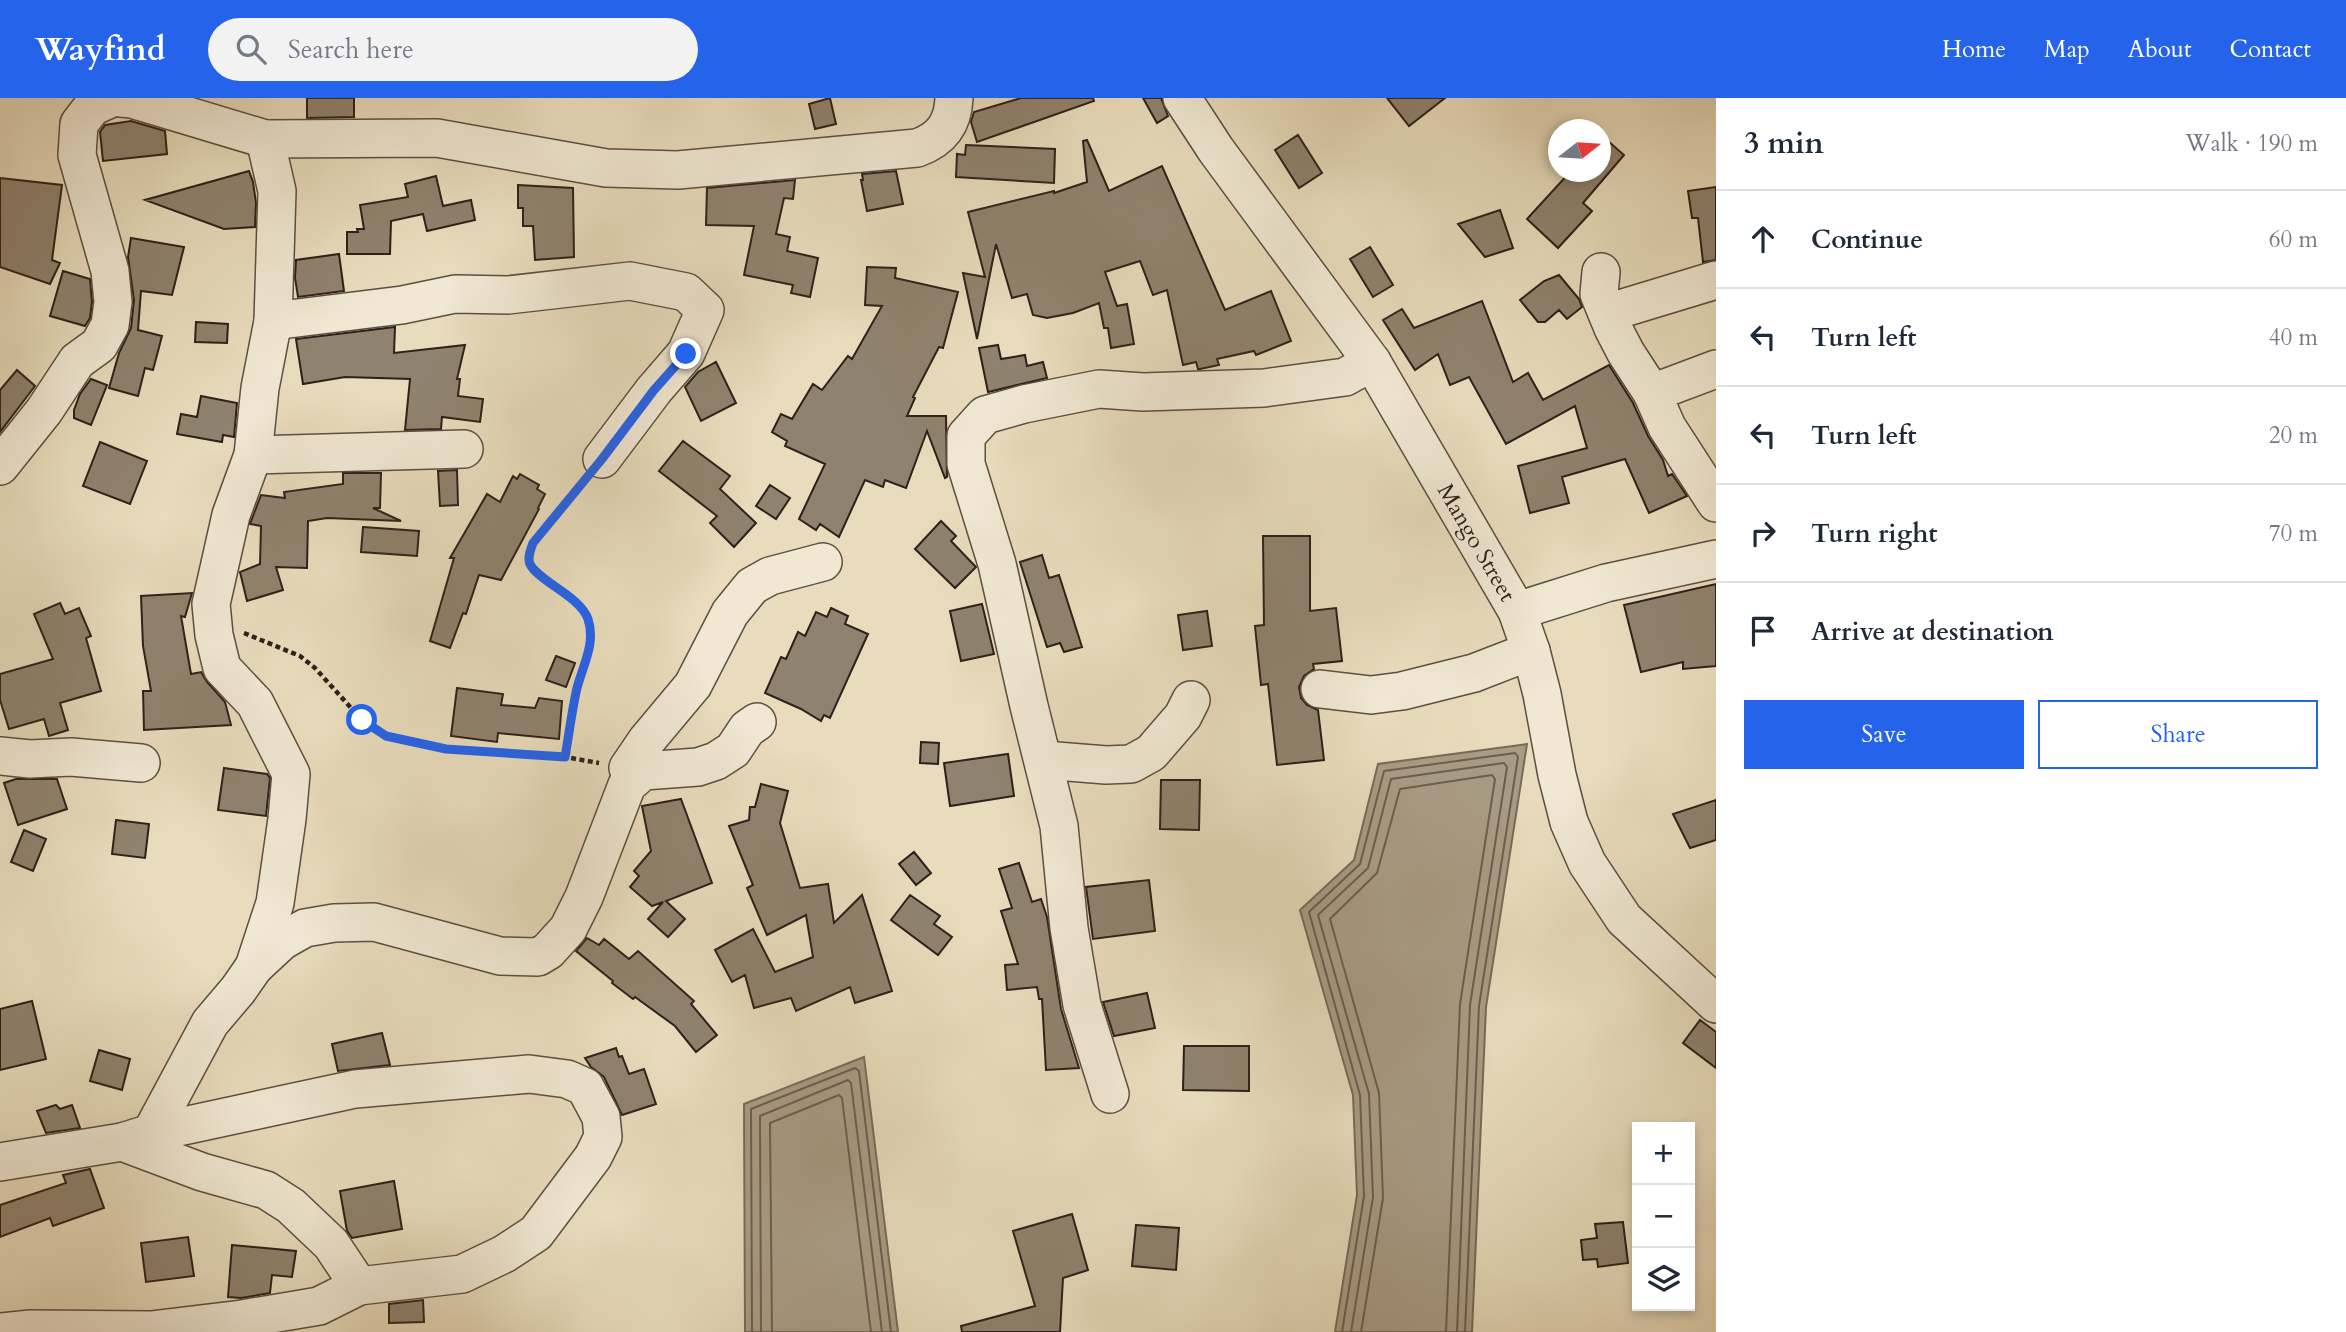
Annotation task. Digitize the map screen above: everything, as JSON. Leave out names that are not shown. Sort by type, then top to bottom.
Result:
[{"type":"street","points":[[0,466],[44,411],[77,361],[99,345],[110,326],[113,302],[110,271],[77,155],[79,124],[92,107],[112,98]]},
{"type":"street","points":[[121,98],[265,139],[437,138],[606,168],[678,170],[917,148],[941,135],[954,113],[954,98]]},
{"type":"street","name":"Mango Street","points":[[1182,98],[1216,149],[1372,362],[1517,611],[1531,651],[1569,822],[1587,863],[1624,919],[1716,1004]]},
{"type":"street","points":[[254,967],[275,903],[288,819],[291,774],[254,703],[222,668],[211,604],[231,515],[253,455],[260,388],[273,321],[277,191],[265,139]]},
{"type":"street","points":[[1601,272],[1599,294],[1626,353],[1652,393],[1667,427],[1716,503]]},
{"type":"street","points":[[1607,313],[1716,280]]},
{"type":"street","points":[[273,321],[402,304],[455,294],[508,295],[630,281],[686,292],[705,310],[686,354],[654,390],[602,459]]},
{"type":"street","points":[[1110,1094],[1082,1005],[1069,928],[1059,826],[1028,706],[997,564],[966,464],[966,436],[985,415],[1099,389],[1143,391],[1264,388],[1345,377],[1372,362]]},
{"type":"street","points":[[1652,393],[1716,369]]},
{"type":"street","points":[[253,455],[464,449]]},
{"type":"street","points":[[1517,611],[1606,583],[1716,559]]},
{"type":"street","points":[[628,768],[647,740],[693,685],[730,613],[752,586],[770,576],[823,562]]},
{"type":"street","points":[[1320,689],[1371,695],[1402,691],[1474,673],[1531,651]]},
{"type":"street","points":[[1044,760],[1106,765],[1131,764],[1151,753],[1183,716],[1191,700]]},
{"type":"street","points":[[137,1138],[210,1023],[239,990],[254,967],[282,941],[304,928],[334,923],[374,922],[500,956],[538,957],[568,929],[584,897],[627,785],[643,771],[698,767],[716,761],[733,750],[747,729],[757,722]]},
{"type":"street","points":[[0,756],[30,759],[71,757],[142,763]]},
{"type":"street","points":[[0,1162],[137,1138],[355,1089],[529,1074],[567,1079],[585,1087],[601,1117],[603,1137],[593,1157],[536,1233],[504,1254],[462,1274],[359,1286],[319,1306],[242,1319],[151,1330],[31,1329],[1,1332]]},
{"type":"street","points":[[137,1138],[202,1172],[266,1190],[291,1206],[331,1244],[359,1286]]},
{"type":"path","points":[[565,757],[578,685],[590,649],[588,619],[575,601],[529,564],[529,555],[533,543],[602,459]]},
{"type":"path","points":[[213,625],[253,635],[300,656],[315,668],[362,720],[386,736],[446,749],[565,757],[628,768]]},
{"type":"water","points":[[1527,744],[1486,1007],[1472,1332],[1335,1332],[1357,1195],[1353,1095],[1300,910],[1354,860],[1378,764]]},
{"type":"water","points":[[864,1057],[898,1332],[745,1332],[744,1104]]},
{"type":"building","points":[[307,98],[354,98],[354,117],[307,118]]},
{"type":"building","points":[[830,98],[836,124],[815,129],[809,104]]},
{"type":"building","points":[[1021,98],[1093,98],[1094,101],[977,142],[971,122],[974,112]]},
{"type":"building","points":[[1143,98],[1161,98],[1168,116],[1157,123]]},
{"type":"building","points":[[1387,98],[1445,98],[1409,126]]},
{"type":"building","points":[[131,121],[165,131],[167,154],[103,161],[100,132],[105,125]]},
{"type":"building","points":[[1298,135],[1322,173],[1299,188],[1275,150]]},
{"type":"building","points":[[1087,140],[1109,191],[1162,166],[1225,310],[1271,291],[1291,341],[1256,355],[1254,351],[1217,359],[1219,365],[1198,369],[1196,362],[1183,365],[1167,290],[1153,295],[1140,261],[1105,272],[1117,306],[1127,304],[1134,344],[1111,348],[1108,328],[1104,328],[1099,303],[1073,313],[1047,318],[1033,315],[1027,294],[1012,298],[996,244],[977,339],[963,273],[985,277],[968,212],[1054,193],[1087,182],[1083,141]]},
{"type":"building","points":[[1611,144],[1624,155],[1611,170]]},
{"type":"building","points":[[966,145],[1055,149],[1054,183],[956,177],[957,154],[965,155]]},
{"type":"building","points":[[249,171],[256,203],[255,227],[224,229],[145,200]]},
{"type":"building","points":[[896,171],[903,204],[867,211],[862,174]]},
{"type":"building","points":[[436,176],[443,206],[471,200],[475,220],[427,231],[423,214],[391,221],[390,254],[347,254],[347,232],[364,229],[360,205],[408,197],[405,184]]},
{"type":"building","points":[[0,178],[62,185],[52,260],[60,263],[50,284],[0,267]]},
{"type":"building","points":[[795,180],[793,199],[784,198],[776,234],[790,237],[787,251],[818,258],[810,297],[791,293],[793,285],[744,275],[754,226],[706,225],[707,188]]},
{"type":"building","points":[[1561,182],[1601,182],[1583,203],[1592,211],[1558,248],[1527,219]]},
{"type":"building","points":[[518,185],[573,188],[574,257],[535,260],[533,226],[523,226],[523,208],[518,208]]},
{"type":"building","points":[[1716,187],[1716,260],[1703,262],[1698,218],[1692,218],[1688,191]]},
{"type":"building","points":[[1500,210],[1513,248],[1485,257],[1458,224]]},
{"type":"building","points":[[131,238],[184,247],[172,295],[141,291],[138,330],[162,336],[153,370],[145,368],[138,396],[109,388],[119,353],[131,328],[134,300],[128,257]]},
{"type":"building","points":[[1370,247],[1393,285],[1373,297],[1350,259]]},
{"type":"building","points":[[339,254],[344,291],[298,297],[296,260]]},
{"type":"building","points":[[867,267],[896,268],[895,278],[958,292],[943,348],[939,347],[913,397],[915,398],[907,416],[946,416],[947,477],[945,478],[927,431],[906,488],[885,480],[883,487],[865,480],[839,537],[820,524],[816,530],[799,519],[825,464],[785,446],[787,441],[772,432],[781,414],[792,419],[813,384],[822,390],[848,356],[852,359],[882,306],[865,305]]},
{"type":"building","points":[[63,271],[90,279],[92,302],[90,318],[85,326],[50,316]]},
{"type":"building","points":[[1559,275],[1579,299],[1582,307],[1567,319],[1559,310],[1545,322],[1538,322],[1520,300],[1544,281]]},
{"type":"building","points":[[1482,301],[1513,382],[1528,373],[1543,400],[1609,365],[1633,403],[1663,460],[1668,476],[1672,474],[1687,496],[1649,513],[1625,459],[1562,477],[1569,503],[1530,513],[1518,466],[1587,448],[1575,406],[1506,444],[1469,377],[1450,385],[1438,354],[1415,370],[1383,320],[1402,309],[1414,328]]},
{"type":"building","points":[[196,322],[228,324],[227,343],[195,342]]},
{"type":"building","points":[[395,327],[394,353],[465,345],[457,379],[460,379],[458,396],[483,399],[480,422],[442,417],[441,429],[405,430],[410,379],[345,377],[303,384],[296,339]]},
{"type":"building","points":[[998,345],[1001,359],[1025,355],[1027,366],[1043,362],[1047,378],[988,392],[979,348]]},
{"type":"building","points":[[716,362],[736,403],[701,421],[685,387],[698,372]]},
{"type":"building","points":[[17,370],[35,386],[0,432],[0,390]]},
{"type":"building","points":[[91,379],[107,385],[91,425],[74,418],[74,410],[80,394]]},
{"type":"building","points":[[201,396],[237,403],[234,437],[223,435],[222,442],[177,434],[181,414],[197,417]]},
{"type":"building","points":[[683,441],[730,476],[720,489],[756,523],[734,547],[710,523],[717,516],[659,471]]},
{"type":"building","points":[[100,442],[147,461],[130,504],[83,486]]},
{"type":"building","points":[[457,470],[458,505],[440,506],[438,471]]},
{"type":"building","points":[[343,473],[381,473],[380,508],[373,508],[401,521],[327,518],[308,521],[307,568],[276,567],[283,590],[247,601],[240,572],[260,564],[261,526],[250,524],[261,495],[285,498],[284,492],[343,484]]},
{"type":"building","points":[[520,474],[539,485],[537,489],[545,494],[501,580],[479,575],[466,614],[463,613],[450,648],[430,641],[454,558],[450,558],[487,494],[500,502],[513,476],[517,479]]},
{"type":"building","points":[[770,485],[790,498],[776,519],[756,506]]},
{"type":"building","points":[[941,521],[956,536],[951,541],[976,567],[955,588],[915,549]]},
{"type":"building","points":[[363,527],[419,531],[417,556],[361,552]]},
{"type":"building","points":[[1263,536],[1310,536],[1310,611],[1336,608],[1342,661],[1313,664],[1314,669],[1304,676],[1299,687],[1301,698],[1307,705],[1318,710],[1324,760],[1277,765],[1268,684],[1261,685],[1255,626],[1264,625]]},
{"type":"building","points":[[1042,555],[1049,578],[1059,575],[1082,647],[1064,652],[1060,643],[1047,647],[1020,562]]},
{"type":"building","points":[[1716,584],[1716,666],[1683,669],[1683,662],[1641,672],[1624,605]]},
{"type":"building","points":[[192,593],[185,617],[181,616],[191,674],[201,672],[225,702],[231,725],[144,730],[143,691],[151,691],[143,646],[141,596]]},
{"type":"building","points":[[60,603],[65,614],[79,608],[91,636],[86,638],[101,691],[60,703],[68,730],[49,736],[44,719],[9,729],[0,700],[0,674],[53,659],[34,614]]},
{"type":"building","points":[[982,604],[994,654],[961,661],[950,611]]},
{"type":"building","points":[[831,608],[848,616],[845,624],[868,634],[830,718],[824,715],[821,721],[765,693],[781,657],[786,659],[798,632],[805,636],[816,612],[827,617]]},
{"type":"building","points":[[1207,611],[1212,646],[1183,650],[1178,615]]},
{"type":"building","points":[[556,656],[575,663],[566,687],[546,680]]},
{"type":"building","points":[[457,688],[503,694],[501,705],[535,708],[539,698],[562,701],[559,739],[498,733],[497,742],[451,736]]},
{"type":"building","points":[[921,742],[939,743],[938,764],[920,763]]},
{"type":"building","points":[[1008,754],[1014,796],[950,806],[944,763]]},
{"type":"building","points":[[224,768],[267,774],[270,778],[266,816],[218,810]]},
{"type":"building","points":[[16,779],[57,779],[67,809],[18,825],[4,783]]},
{"type":"building","points":[[1161,780],[1200,780],[1199,830],[1160,829]]},
{"type":"building","points":[[761,784],[788,791],[780,823],[800,888],[828,884],[834,923],[862,895],[892,991],[855,1003],[850,987],[796,1011],[791,998],[754,1008],[745,975],[732,982],[715,950],[753,929],[775,972],[813,957],[806,915],[767,935],[747,888],[753,885],[729,826],[749,820],[750,807],[755,807]]},
{"type":"building","points":[[681,799],[712,883],[666,901],[685,919],[668,937],[648,919],[663,902],[652,906],[630,887],[639,876],[634,871],[651,851],[642,806]]},
{"type":"building","points":[[1716,800],[1716,840],[1690,848],[1673,814]]},
{"type":"building","points":[[116,820],[149,824],[145,858],[112,854]]},
{"type":"building","points":[[24,830],[46,839],[33,871],[11,862]]},
{"type":"building","points":[[914,852],[931,873],[916,885],[899,864]]},
{"type":"building","points":[[1019,863],[1032,902],[1041,899],[1047,917],[1061,1009],[1079,1068],[1046,1070],[1042,999],[1039,999],[1037,987],[1007,990],[1005,965],[1018,964],[1001,911],[1012,908],[999,869]]},
{"type":"building","points":[[1149,880],[1155,931],[1093,939],[1086,887]]},
{"type":"building","points":[[910,895],[940,916],[934,924],[952,937],[938,955],[891,920]]},
{"type":"building","points":[[587,938],[599,945],[604,939],[629,959],[638,951],[694,1001],[691,1004],[717,1035],[696,1052],[675,1026],[635,997],[633,999],[576,951]]},
{"type":"building","points":[[1147,993],[1155,1028],[1114,1036],[1103,1002]]},
{"type":"building","points":[[32,1001],[46,1059],[0,1070],[0,1009]]},
{"type":"building","points":[[1700,1020],[1716,1032],[1716,1068],[1683,1043]]},
{"type":"building","points":[[382,1033],[390,1065],[338,1071],[332,1044]]},
{"type":"building","points":[[1184,1046],[1249,1046],[1249,1091],[1183,1090]]},
{"type":"building","points":[[616,1048],[629,1074],[644,1069],[656,1104],[622,1115],[604,1077],[591,1067],[585,1058]]},
{"type":"building","points":[[99,1050],[130,1059],[122,1090],[90,1081]]},
{"type":"building","points":[[56,1105],[60,1109],[72,1105],[80,1128],[46,1133],[37,1111]]},
{"type":"building","points":[[90,1169],[104,1208],[53,1226],[50,1218],[0,1237],[0,1205],[66,1183],[63,1175]]},
{"type":"building","points":[[394,1181],[402,1229],[352,1238],[347,1231],[340,1191]]},
{"type":"building","points":[[1072,1214],[1088,1270],[1063,1278],[1060,1332],[962,1332],[961,1326],[1035,1306],[1013,1231]]},
{"type":"building","points":[[1623,1222],[1628,1263],[1598,1267],[1597,1259],[1583,1260],[1581,1240],[1597,1238],[1595,1224]]},
{"type":"building","points":[[1136,1225],[1179,1228],[1176,1270],[1132,1266]]},
{"type":"building","points":[[188,1237],[194,1276],[146,1282],[141,1243]]},
{"type":"building","points":[[232,1245],[296,1251],[292,1277],[272,1275],[270,1293],[241,1298],[228,1297]]},
{"type":"building","points":[[423,1300],[424,1322],[389,1323],[389,1304]]},
{"type":"route","points":[[362,720],[386,736],[446,749],[565,757],[578,685],[590,649],[588,619],[575,601],[529,564],[529,555],[533,543],[654,390],[686,354]]}]
